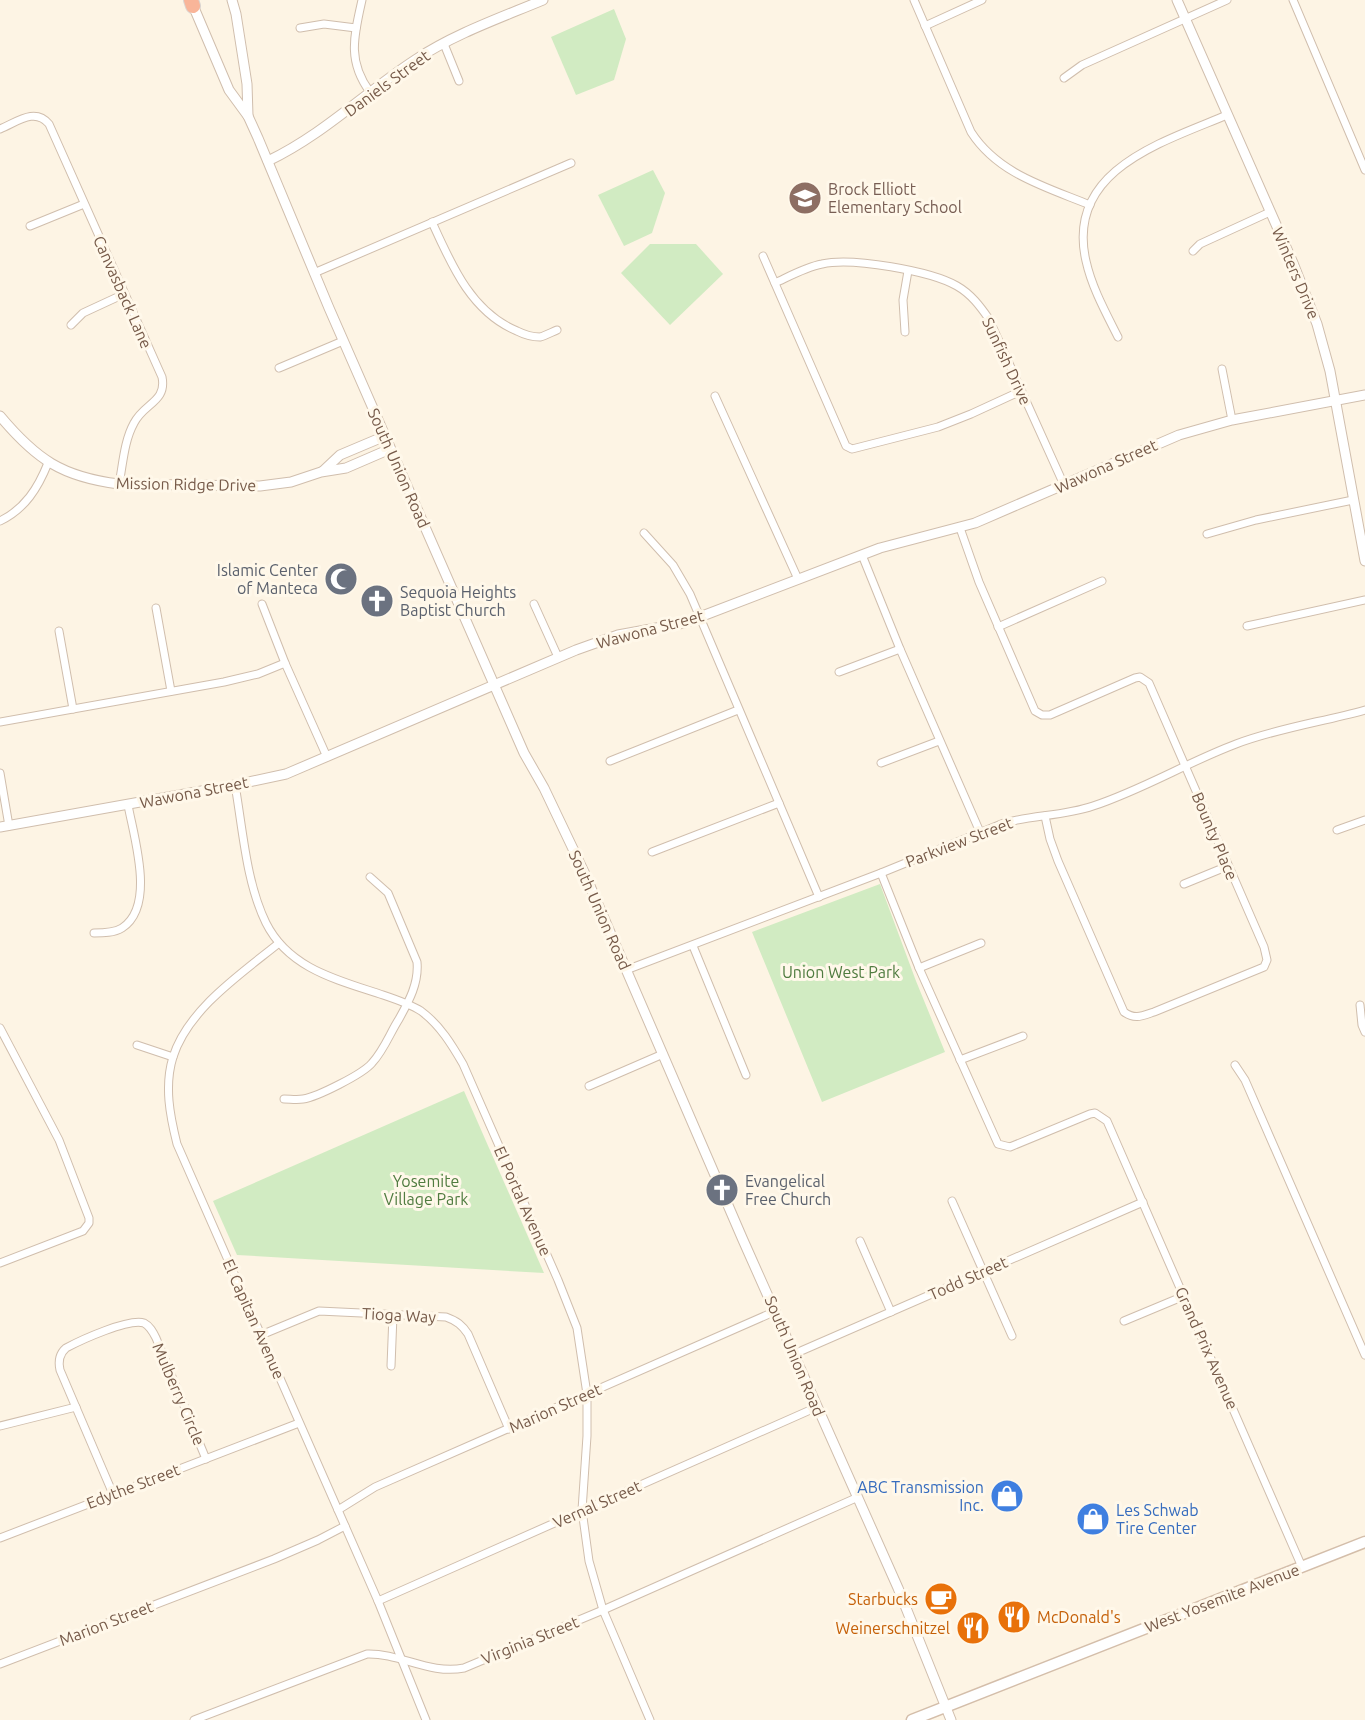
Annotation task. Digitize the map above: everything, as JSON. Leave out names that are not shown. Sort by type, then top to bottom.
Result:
[{"type":"main road","name":"West Yosemite Avenue","points":[[912,1720],[1365,1542]]},
{"type":"street","name":"South Union Road","points":[[232,0],[247,84],[248,116]]},
{"type":"street","points":[[362,0],[354,53],[356,67],[370,92]]},
{"type":"street","name":"Daniels Street","points":[[268,161],[308,140],[416,59],[444,44],[543,0]]},
{"type":"street","points":[[914,0],[971,132],[981,148],[1015,173],[1090,205]]},
{"type":"street","points":[[925,26],[982,0]]},
{"type":"street","name":"Winters Drive","points":[[1177,0],[1317,324],[1330,370],[1365,561]]},
{"type":"street","points":[[1064,78],[1082,65],[1227,0]]},
{"type":"street","points":[[1293,0],[1365,170]]},
{"type":"street","name":"South Union Road","points":[[192,2],[229,90],[248,116],[268,161],[343,341],[524,753],[544,788],[584,872],[856,1498],[898,1588],[951,1720]]},
{"type":"street","points":[[300,28],[324,24],[356,28]]},
{"type":"street","points":[[444,44],[459,81]]},
{"type":"street","name":"Canvasback Lane","points":[[0,129],[38,115],[50,124],[162,377],[164,388],[162,393],[134,422],[125,449],[119,484]]},
{"type":"street","points":[[1118,337],[1099,300],[1086,261],[1083,243],[1084,226],[1090,205],[1111,175],[1128,160],[1154,146],[1227,115]]},
{"type":"street","points":[[314,273],[571,164]]},
{"type":"street","points":[[30,226],[84,204]]},
{"type":"street","points":[[1193,251],[1200,244],[1270,212]]},
{"type":"street","points":[[432,222],[461,281],[487,312],[506,326],[536,337],[542,337],[557,330]]},
{"type":"street","points":[[763,256],[846,446],[852,449],[938,427],[1021,391]]},
{"type":"street","name":"Sunfish Drive","points":[[775,283],[808,268],[838,262],[870,263],[934,276],[956,286],[978,304],[989,318],[1064,485]]},
{"type":"street","points":[[905,332],[903,300],[908,271]]},
{"type":"street","points":[[71,325],[83,313],[124,294]]},
{"type":"street","points":[[279,368],[343,341]]},
{"type":"street","points":[[1222,369],[1232,420]]},
{"type":"street","name":"Wawona Street","points":[[5,827],[286,774],[558,657],[618,635],[684,623],[894,543],[960,528],[1000,513],[1179,435],[1232,420],[1365,395]]},
{"type":"street","points":[[715,396],[798,579]]},
{"type":"street","name":"Mission Ridge Drive","points":[[0,416],[17,436],[48,463],[70,473],[119,484],[260,486],[291,482],[321,472],[346,468],[390,449]]},
{"type":"street","name":"Mission Ridge Drive","points":[[321,472],[340,455],[385,436]]},
{"type":"street","points":[[0,521],[19,509],[28,500],[42,479],[48,463]]},
{"type":"street","points":[[1208,534],[1256,520],[1353,500]]},
{"type":"street","points":[[960,528],[978,582],[998,627],[1102,580]]},
{"type":"street","points":[[644,533],[672,565],[690,594],[819,897]]},
{"type":"street","points":[[862,555],[939,741],[980,832]]},
{"type":"street","points":[[1247,626],[1365,600]]},
{"type":"street","points":[[262,604],[285,663],[327,757]]},
{"type":"street","points":[[534,604],[558,657]]},
{"type":"street","points":[[156,608],[171,691]]},
{"type":"street","name":"Bounty Place","points":[[998,627],[1035,711],[1042,716],[1050,715],[1135,678],[1140,677],[1149,683],[1267,955],[1264,967],[1140,1017],[1130,1016],[1124,1012],[1058,861],[1050,840],[1045,816]]},
{"type":"street","points":[[59,631],[73,709]]},
{"type":"street","points":[[839,672],[900,649]]},
{"type":"street","points":[[0,722],[224,682],[258,674],[285,663]]},
{"type":"street","points":[[610,761],[738,710]]},
{"type":"street","name":"Parkview Street","points":[[626,970],[881,873],[1004,823],[1094,806],[1236,744],[1262,735],[1365,710]]},
{"type":"street","points":[[881,763],[939,741]]},
{"type":"street","points":[[0,772],[5,827]]},
{"type":"street","name":"El Portal Avenue","points":[[235,785],[256,899],[267,924],[279,943],[297,960],[319,973],[408,1004],[420,1011],[449,1040],[463,1064],[577,1328],[587,1394],[587,1436],[582,1510],[589,1562],[603,1610],[650,1720]]},
{"type":"street","points":[[652,852],[779,803]]},
{"type":"street","points":[[94,933],[120,930],[131,921],[141,896],[128,805]]},
{"type":"street","points":[[1337,830],[1365,820]]},
{"type":"street","points":[[1184,884],[1228,866]]},
{"type":"street","points":[[881,873],[919,968],[960,1060],[1023,1036]]},
{"type":"street","points":[[284,1099],[303,1099],[354,1077],[370,1065],[381,1051],[415,987],[417,962],[387,893],[370,878]]},
{"type":"street","name":"El Capitan Avenue","points":[[279,943],[219,992],[195,1018],[173,1057],[170,1114],[177,1144],[378,1601],[426,1720]]},
{"type":"street","points":[[919,968],[981,943]]},
{"type":"street","points":[[693,946],[746,1075]]},
{"type":"street","points":[[1360,1005],[1365,1032]]},
{"type":"street","points":[[0,1028],[59,1140],[89,1218],[88,1226],[83,1231],[0,1263]]},
{"type":"street","points":[[137,1045],[173,1057]]},
{"type":"street","points":[[589,1086],[663,1054]]},
{"type":"street","name":"Grand Prix Avenue","points":[[960,1060],[998,1144],[1010,1147],[1090,1114],[1102,1116],[1111,1130],[1143,1202],[1302,1567]]},
{"type":"street","points":[[1235,1065],[1245,1080],[1365,1355]]},
{"type":"street","points":[[952,1201],[1012,1336]]},
{"type":"street","name":"Todd Street","points":[[794,1354],[1143,1202]]},
{"type":"street","points":[[860,1241],[891,1312]]},
{"type":"street","points":[[1124,1322],[1184,1296]]},
{"type":"street","name":"Tioga Way","points":[[261,1335],[319,1311],[446,1317],[456,1320],[463,1326],[508,1428]]},
{"type":"street","name":"Marion Street","points":[[338,1510],[375,1487],[776,1311]]},
{"type":"street","points":[[391,1366],[393,1315]]},
{"type":"street","name":"Mulberry Circle","points":[[113,1494],[58,1362],[62,1352],[73,1344],[127,1323],[139,1322],[149,1326],[206,1458]]},
{"type":"street","points":[[0,1426],[76,1407]]},
{"type":"street","name":"Vernal Street","points":[[378,1601],[817,1407]]},
{"type":"street","name":"Edythe Street","points":[[0,1538],[299,1423]]},
{"type":"street","name":"Virginia Street","points":[[194,1720],[367,1654],[380,1654],[451,1671],[464,1668],[603,1610],[856,1498]]},
{"type":"street","name":"Marion Street","points":[[0,1664],[274,1559],[345,1526]]},
{"type":"green space","points":[[614,9],[626,39],[614,80],[576,95],[551,37]]},
{"type":"green space","points":[[653,170],[665,193],[652,233],[624,246],[598,195]]},
{"type":"green space","points":[[650,244],[696,244],[723,274],[670,325],[621,273]]},
{"type":"green space","name":"Union West Park","points":[[880,884],[945,1052],[822,1102],[752,932]]},
{"type":"green space","name":"Yosemite Village Park","points":[[464,1091],[544,1273],[237,1255],[213,1201]]},
{"type":"place","name":"Brock Elliott Elementary School","points":[[805,198]]},
{"type":"place","name":"Islamic Center of Manteca","points":[[341,579]]},
{"type":"place","name":"Sequoia Heights Baptist Church","points":[[377,601]]},
{"type":"place","name":"Evangelical Free Church","points":[[722,1190]]},
{"type":"place","name":"ABC Transmission Inc.","points":[[1007,1496]]},
{"type":"place","name":"Les Schwab Tire Center","points":[[1093,1519]]},
{"type":"place","name":"Starbucks","points":[[941,1599]]},
{"type":"place","name":"McDonald's","points":[[1014,1617]]},
{"type":"place","name":"Weinerschnitzel","points":[[973,1628]]}]
